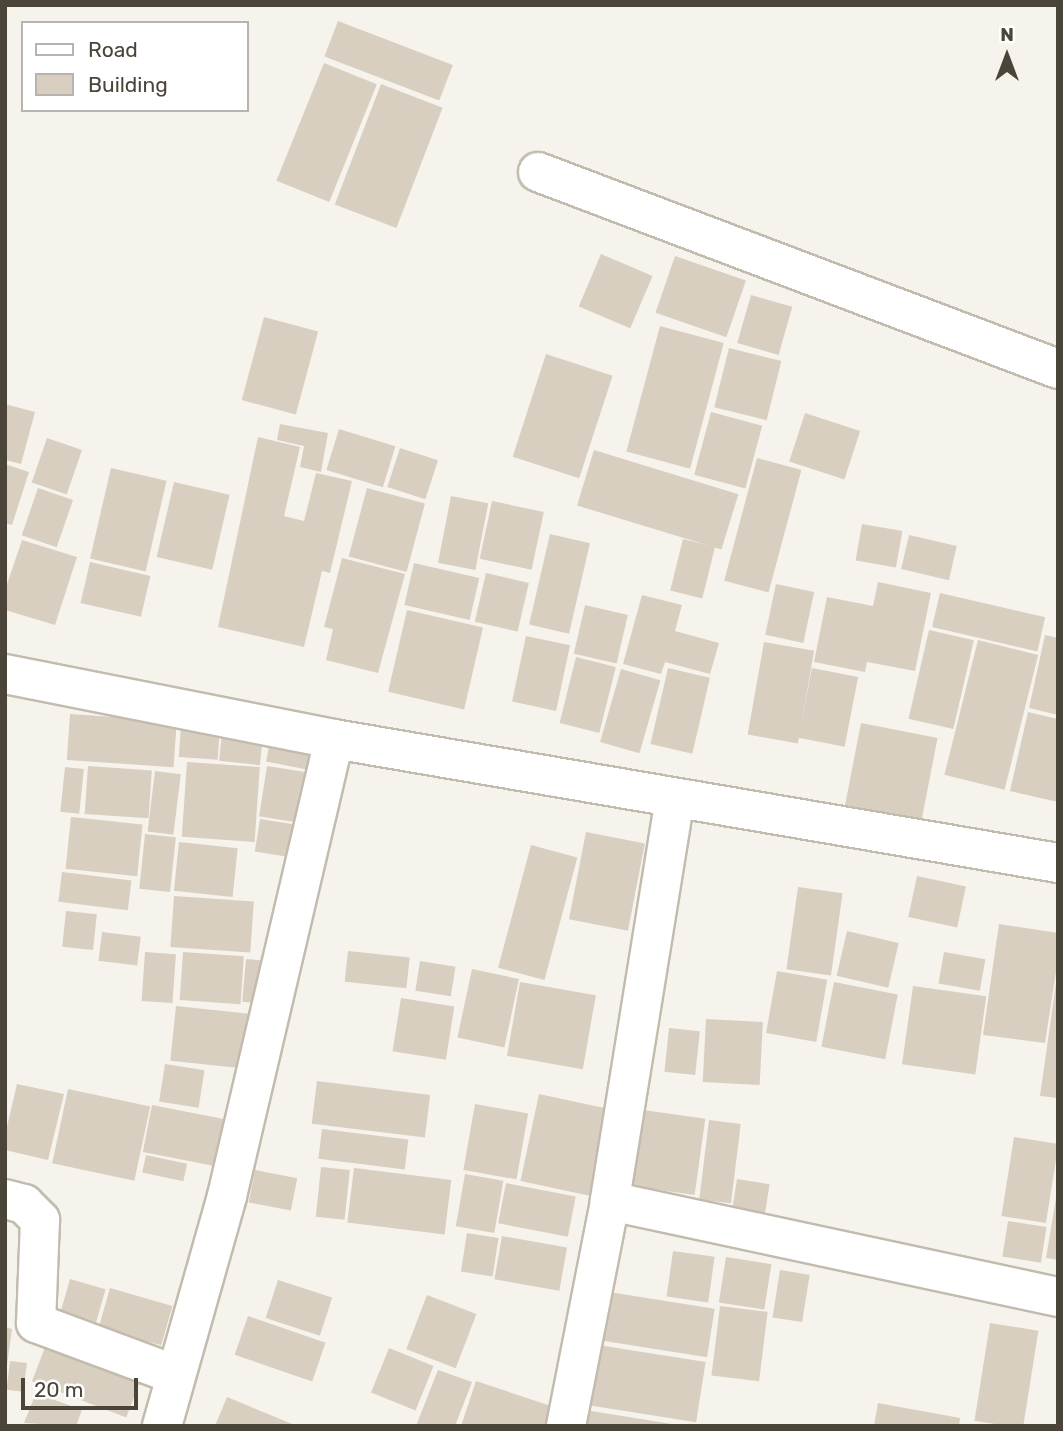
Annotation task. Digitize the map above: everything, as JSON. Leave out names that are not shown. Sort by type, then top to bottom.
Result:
[{"type":"street","points":[[538,172],[1058,369]]},
{"type":"street","points":[[5,674],[334,739],[1058,863]]},
{"type":"street","points":[[162,1426],[227,1196],[334,739]]},
{"type":"street","points":[[566,1426],[610,1201],[675,798]]},
{"type":"street","points":[[5,1199],[24,1204],[40,1220],[36,1323],[176,1375]]},
{"type":"street","points":[[610,1201],[1058,1297]]},
{"type":"building","points":[[338,21],[453,65],[439,101],[324,56]]},
{"type":"building","points":[[324,63],[377,84],[329,202],[276,181]]},
{"type":"building","points":[[381,84],[443,108],[396,228],[335,204]]},
{"type":"building","points":[[601,254],[653,276],[630,328],[579,306]]},
{"type":"building","points":[[675,256],[746,280],[726,337],[655,313]]},
{"type":"building","points":[[751,295],[792,307],[779,355],[737,343]]},
{"type":"building","points":[[264,317],[318,331],[296,415],[242,400]]},
{"type":"building","points":[[660,326],[724,343],[690,469],[626,452]]},
{"type":"building","points":[[729,348],[781,361],[767,420],[714,407]]},
{"type":"building","points":[[546,354],[613,376],[579,478],[513,457]]},
{"type":"building","points":[[5,404],[35,412],[21,464],[5,460]]},
{"type":"building","points":[[711,412],[762,426],[745,489],[694,475]]},
{"type":"building","points":[[805,413],[860,431],[844,479],[789,462]]},
{"type":"building","points":[[280,424],[328,433],[321,472],[300,467],[304,446],[277,440]]},
{"type":"building","points":[[339,429],[395,446],[383,487],[326,470]]},
{"type":"building","points":[[258,437],[300,447],[284,516],[304,521],[316,473],[352,481],[330,573],[322,571],[304,647],[218,627]]},
{"type":"building","points":[[47,438],[82,450],[67,494],[32,482]]},
{"type":"building","points":[[400,448],[438,460],[425,499],[387,487]]},
{"type":"building","points":[[594,450],[738,494],[721,550],[577,505]]},
{"type":"building","points":[[757,458],[801,470],[769,593],[724,581]]},
{"type":"building","points":[[5,464],[29,472],[12,525],[5,523]]},
{"type":"building","points":[[111,468],[167,481],[146,571],[90,559]]},
{"type":"building","points":[[174,482],[230,495],[212,570],[157,557]]},
{"type":"building","points":[[38,488],[73,500],[57,547],[22,535]]},
{"type":"building","points":[[367,488],[425,504],[407,572],[349,557]]},
{"type":"building","points":[[451,496],[488,503],[475,570],[438,563]]},
{"type":"building","points":[[492,501],[544,512],[532,570],[480,559]]},
{"type":"building","points":[[862,524],[902,531],[896,568],[856,560]]},
{"type":"building","points":[[550,534],[590,543],[569,634],[529,625]]},
{"type":"building","points":[[909,535],[957,546],[949,580],[901,569]]},
{"type":"building","points":[[683,539],[715,547],[702,598],[670,590]]},
{"type":"building","points":[[22,540],[77,557],[55,625],[5,610],[5,590]]},
{"type":"building","points":[[342,558],[405,574],[378,673],[326,660],[333,629],[324,627]]},
{"type":"building","points":[[90,562],[150,576],[141,617],[81,603]]},
{"type":"building","points":[[414,563],[479,578],[470,620],[404,605]]},
{"type":"building","points":[[486,573],[529,583],[518,632],[475,622]]},
{"type":"building","points":[[878,582],[931,593],[915,671],[867,662],[865,672],[814,662],[827,597],[873,606]]},
{"type":"building","points":[[776,584],[814,592],[803,643],[765,635]]},
{"type":"building","points":[[940,593],[1045,617],[1037,651],[932,627]]},
{"type":"building","points":[[642,595],[682,605],[675,631],[719,643],[710,674],[665,662],[661,674],[623,664]]},
{"type":"building","points":[[585,605],[628,615],[617,664],[574,654]]},
{"type":"building","points":[[407,610],[483,628],[464,709],[388,692]]},
{"type":"building","points":[[929,630],[974,640],[953,729],[909,719]]},
{"type":"building","points":[[1045,635],[1058,638],[1058,715],[1029,708]]},
{"type":"building","points":[[526,636],[570,645],[556,711],[512,702]]},
{"type":"building","points":[[978,640],[1038,655],[1005,790],[944,775]]},
{"type":"building","points":[[764,642],[814,651],[798,743],[748,735]]},
{"type":"building","points":[[576,657],[616,667],[599,733],[560,723]]},
{"type":"building","points":[[668,668],[710,678],[692,754],[650,744]]},
{"type":"building","points":[[812,668],[858,677],[845,747],[798,738]]},
{"type":"building","points":[[621,669],[660,680],[639,753],[600,742]]},
{"type":"building","points":[[1028,712],[1058,719],[1058,802],[1010,791]]},
{"type":"building","points":[[70,714],[177,721],[174,767],[67,760]]},
{"type":"building","points":[[861,723],[938,738],[921,821],[845,806]]},
{"type":"building","points":[[181,725],[220,728],[218,760],[179,757]]},
{"type":"building","points":[[222,733],[263,737],[260,765],[219,761]]},
{"type":"building","points":[[271,736],[317,745],[312,770],[266,762]]},
{"type":"building","points":[[187,762],[260,767],[255,842],[182,837]]},
{"type":"building","points":[[88,766],[152,770],[148,818],[85,814]]},
{"type":"building","points":[[267,766],[311,773],[303,823],[259,816]]},
{"type":"building","points":[[65,767],[84,769],[79,814],[60,812]]},
{"type":"building","points":[[155,771],[181,774],[173,835],[148,832]]},
{"type":"building","points":[[71,817],[143,825],[137,876],[66,869]]},
{"type":"building","points":[[260,819],[304,826],[299,859],[255,852]]},
{"type":"building","points":[[586,832],[645,843],[628,931],[569,919]]},
{"type":"building","points":[[145,834],[176,837],[170,892],[139,889]]},
{"type":"building","points":[[179,842],[238,848],[233,897],[174,891]]},
{"type":"building","points":[[531,845],[577,857],[544,980],[498,968]]},
{"type":"building","points":[[62,872],[131,881],[128,910],[58,902]]},
{"type":"building","points":[[917,876],[966,886],[957,927],[908,917]]},
{"type":"building","points":[[798,887],[843,893],[831,975],[786,969]]},
{"type":"building","points":[[174,896],[254,902],[250,952],[170,947]]},
{"type":"building","points":[[66,911],[97,914],[93,950],[62,947]]},
{"type":"building","points":[[999,924],[1058,933],[1058,959],[1045,1043],[983,1035]]},
{"type":"building","points":[[847,931],[899,943],[888,988],[837,976]]},
{"type":"building","points":[[102,932],[141,937],[137,966],[98,961]]},
{"type":"building","points":[[348,951],[410,957],[406,988],[345,982]]},
{"type":"building","points":[[145,952],[176,954],[173,1003],[142,1001]]},
{"type":"building","points":[[183,952],[244,956],[241,1004],[180,1000]]},
{"type":"building","points":[[944,952],[985,959],[980,991],[938,984]]},
{"type":"building","points":[[246,959],[269,961],[265,1004],[242,1002]]},
{"type":"building","points":[[420,961],[456,967],[451,996],[415,991]]},
{"type":"building","points":[[472,969],[519,979],[504,1047],[457,1037]]},
{"type":"building","points":[[777,971],[827,980],[816,1042],[766,1033]]},
{"type":"building","points":[[520,982],[596,995],[583,1069],[507,1056]]},
{"type":"building","points":[[834,982],[898,994],[885,1059],[821,1047]]},
{"type":"building","points":[[1058,983],[1058,1098],[1040,1096]]},
{"type":"building","points":[[913,986],[986,996],[975,1075],[902,1064]]},
{"type":"building","points":[[401,998],[454,1006],[446,1060],[393,1051]]},
{"type":"building","points":[[176,1006],[258,1015],[252,1069],[170,1061]]},
{"type":"building","points":[[706,1019],[763,1022],[760,1085],[703,1082]]},
{"type":"building","points":[[669,1028],[700,1031],[695,1075],[664,1072]]},
{"type":"building","points":[[165,1064],[205,1070],[199,1108],[159,1102]]},
{"type":"building","points":[[317,1081],[430,1095],[425,1138],[312,1124]]},
{"type":"building","points":[[17,1084],[64,1094],[48,1160],[5,1150],[5,1135]]},
{"type":"building","points":[[68,1089],[150,1106],[134,1181],[52,1163]]},
{"type":"building","points":[[539,1094],[610,1109],[592,1196],[520,1181]]},
{"type":"building","points":[[475,1104],[528,1113],[517,1179],[463,1170]]},
{"type":"building","points":[[152,1105],[236,1121],[227,1169],[143,1152]]},
{"type":"building","points":[[636,1109],[705,1119],[695,1195],[625,1185]]},
{"type":"building","points":[[709,1120],[741,1124],[731,1203],[699,1199]]},
{"type":"building","points":[[322,1129],[408,1140],[405,1169],[318,1159]]},
{"type":"building","points":[[1014,1137],[1058,1144],[1046,1223],[1001,1216]]},
{"type":"building","points":[[146,1155],[187,1164],[183,1181],[142,1173]]},
{"type":"building","points":[[321,1167],[350,1170],[345,1220],[316,1217]]},
{"type":"building","points":[[354,1168],[451,1180],[445,1235],[347,1223]]},
{"type":"building","points":[[255,1170],[297,1178],[291,1211],[249,1202]]},
{"type":"building","points":[[465,1174],[503,1181],[494,1233],[456,1226]]},
{"type":"building","points":[[737,1179],[770,1184],[763,1228],[730,1222]]},
{"type":"building","points":[[506,1183],[576,1197],[568,1237],[498,1223]]},
{"type":"building","points":[[1058,1198],[1058,1260],[1046,1258]]},
{"type":"building","points":[[1008,1221],[1047,1227],[1041,1263],[1002,1257]]},
{"type":"building","points":[[467,1233],[499,1238],[493,1277],[461,1272]]},
{"type":"building","points":[[502,1236],[567,1247],[559,1291],[494,1279]]},
{"type":"building","points":[[673,1251],[715,1257],[708,1302],[667,1297]]},
{"type":"building","points":[[726,1257],[771,1264],[764,1310],[719,1302]]},
{"type":"building","points":[[780,1270],[810,1275],[802,1322],[772,1317]]},
{"type":"building","points":[[70,1279],[106,1289],[96,1322],[61,1312]]},
{"type":"building","points":[[278,1280],[332,1298],[320,1336],[266,1318]]},
{"type":"building","points":[[110,1288],[172,1306],[161,1345],[99,1327]]},
{"type":"building","points":[[609,1292],[715,1309],[707,1357],[601,1340]]},
{"type":"building","points":[[427,1295],[476,1314],[456,1368],[406,1349]]},
{"type":"building","points":[[720,1306],[768,1312],[759,1381],[711,1375]]},
{"type":"building","points":[[248,1316],[326,1343],[312,1381],[235,1355]]},
{"type":"building","points":[[990,1323],[1038,1331],[1023,1426],[975,1421]]},
{"type":"building","points":[[5,1327],[12,1329],[7,1365],[5,1365]]},
{"type":"building","points":[[47,1342],[141,1378],[126,1417],[32,1381]]},
{"type":"building","points":[[598,1345],[706,1362],[696,1422],[588,1405]]},
{"type":"building","points":[[389,1348],[434,1366],[416,1410],[371,1393]]},
{"type":"building","points":[[10,1361],[27,1363],[23,1392],[6,1390]]},
{"type":"building","points":[[438,1370],[472,1382],[455,1426],[416,1426]]},
{"type":"building","points":[[476,1381],[560,1409],[554,1426],[461,1426]]},
{"type":"building","points":[[36,1393],[82,1410],[76,1426],[24,1423]]},
{"type":"building","points":[[227,1397],[297,1426],[215,1426]]},
{"type":"building","points":[[878,1403],[960,1418],[959,1426],[874,1426]]},
{"type":"building","points":[[585,1410],[672,1424],[672,1426],[583,1426]]}]
